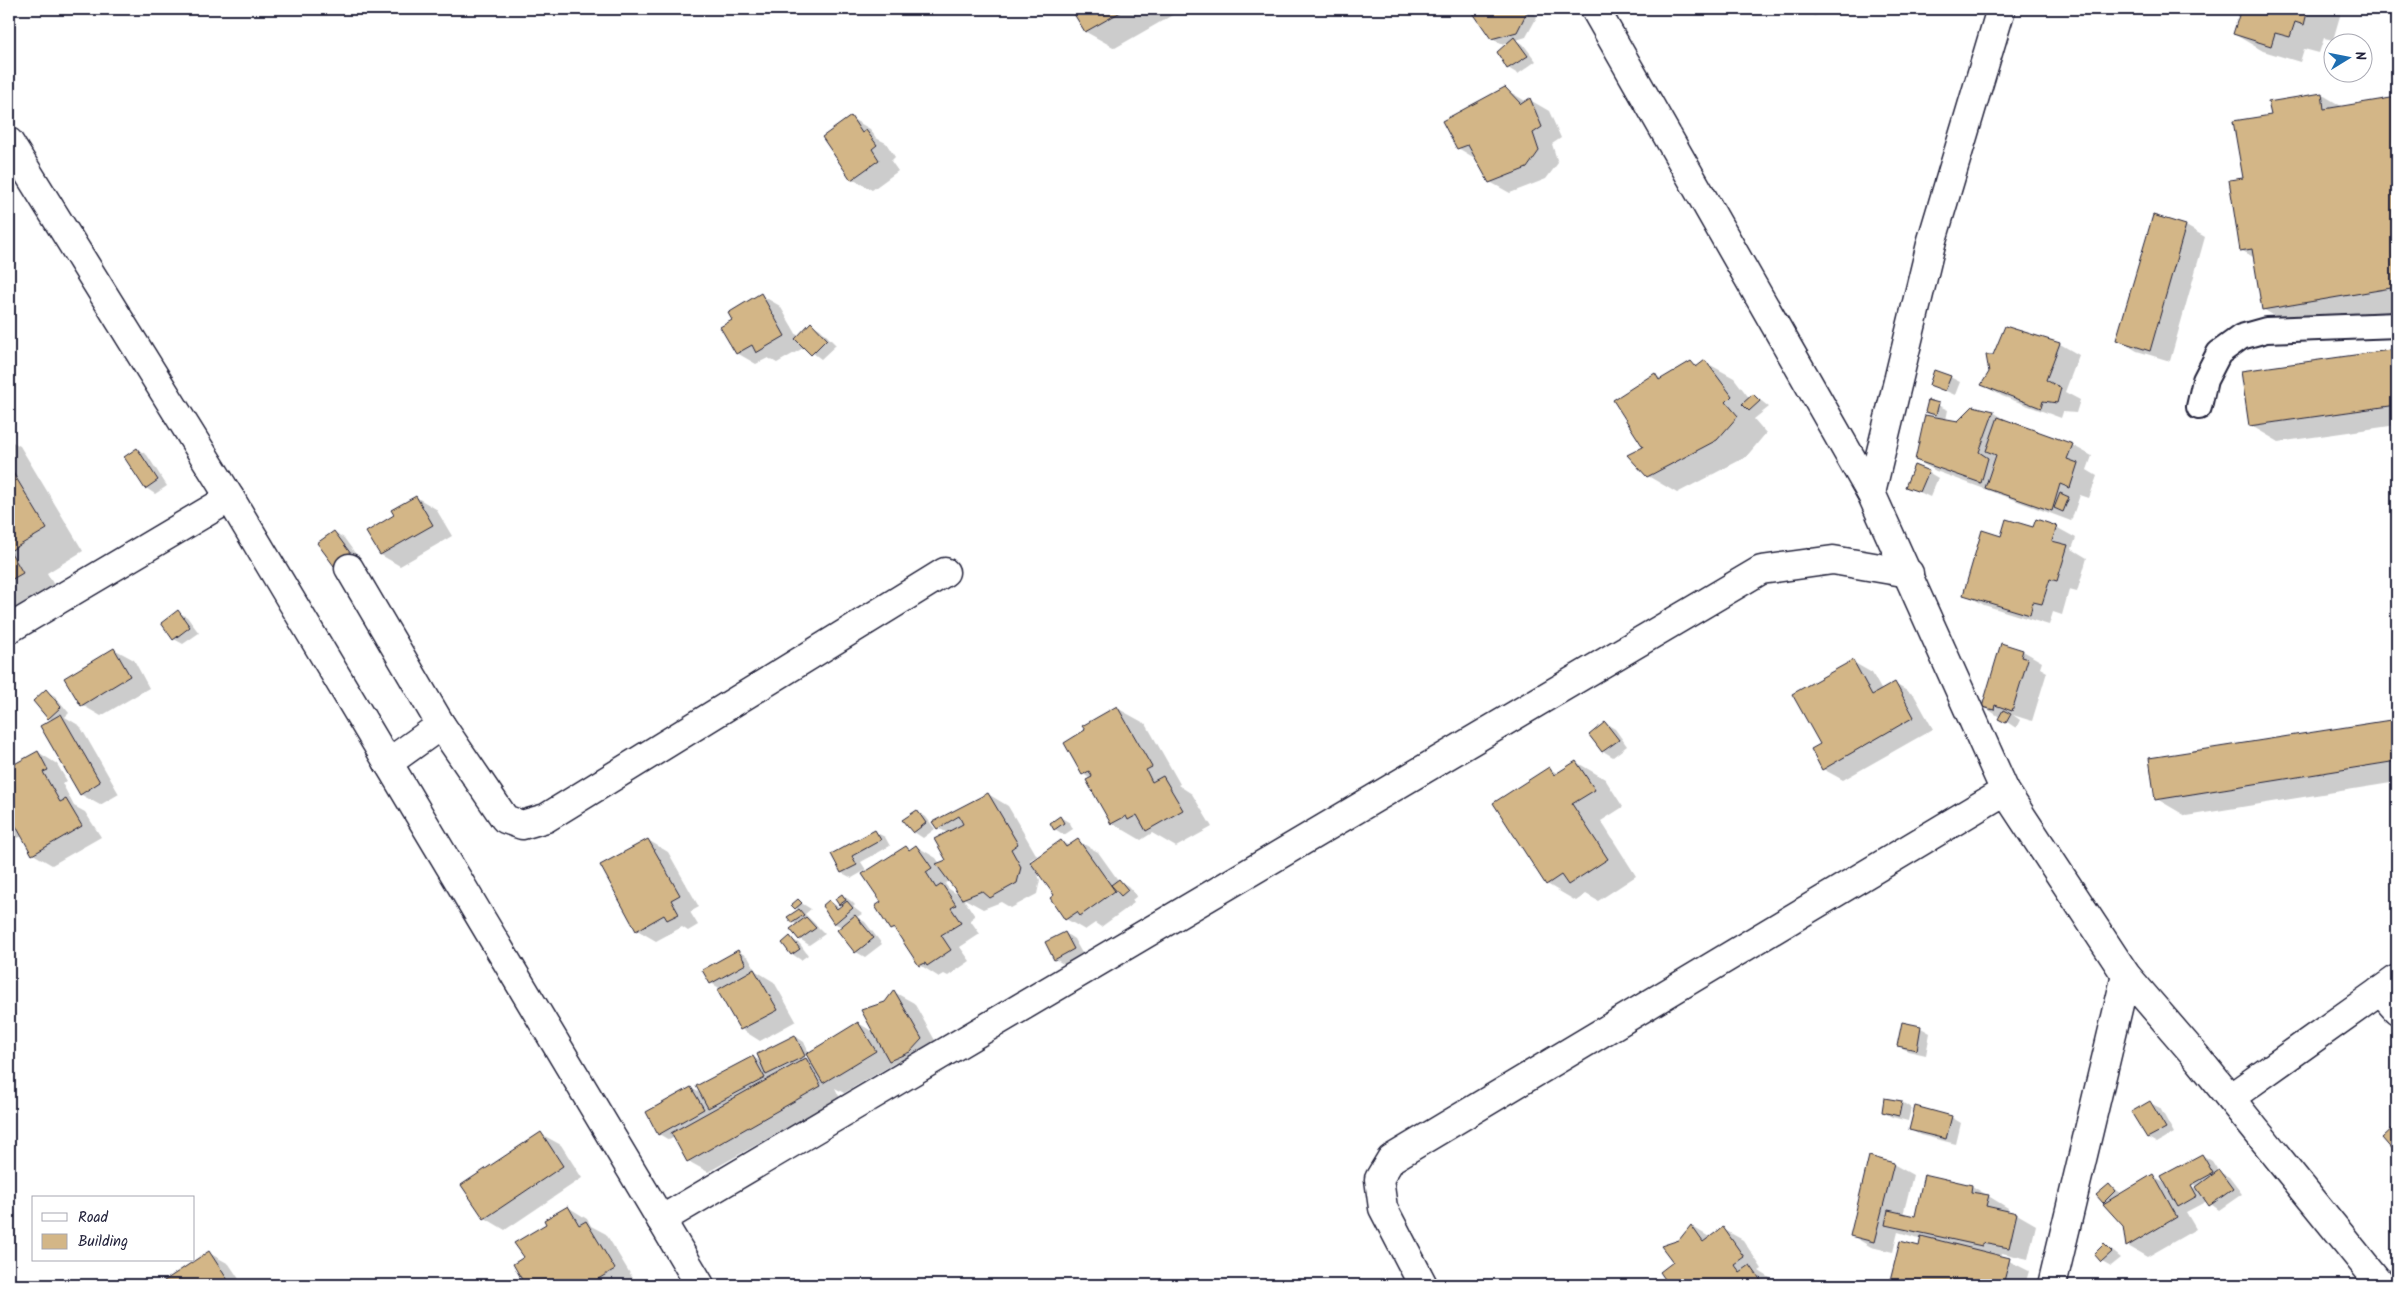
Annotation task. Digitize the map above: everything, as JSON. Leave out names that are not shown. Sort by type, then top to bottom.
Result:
[{"type":"street","points":[[1595,9],[1872,493],[2005,791],[2126,976],[2230,1098],[2382,1285]]},
{"type":"street","points":[[1872,493],[1932,240],[2001,9]]},
{"type":"street","points":[[9,142],[230,498],[700,1285]]},
{"type":"street","points":[[9,629],[230,498]]},
{"type":"street","points":[[660,1220],[1761,570],[1833,560],[1909,573]]},
{"type":"street","points":[[349,568],[441,726],[506,819],[522,825],[546,818],[945,572]]},
{"type":"street","points":[[388,763],[441,726]]},
{"type":"street","points":[[1423,1285],[1383,1208],[1379,1179],[1391,1159],[2005,791]]},
{"type":"street","points":[[2052,1285],[2126,976]]},
{"type":"street","points":[[2230,1098],[2392,994]]},
{"type":"lane","points":[[2199,407],[2205,380],[2220,353],[2241,336],[2266,330],[2397,325]]},
{"type":"building","points":[[1071,9],[1126,9],[1085,32]]},
{"type":"building","points":[[1479,9],[1528,10],[1517,32],[1491,39],[1473,13]]},
{"type":"building","points":[[2241,9],[2308,9],[2304,25],[2295,22],[2290,37],[2275,33],[2271,46],[2233,34]]},
{"type":"building","points":[[1514,37],[1528,56],[1507,69],[1497,52]]},
{"type":"building","points":[[1505,87],[1521,104],[1530,98],[1542,127],[1533,133],[1539,151],[1527,168],[1489,183],[1468,145],[1457,149],[1442,121]]},
{"type":"building","points":[[2322,93],[2324,109],[2397,97],[2397,287],[2262,310],[2252,249],[2240,251],[2229,180],[2243,178],[2233,121],[2271,115],[2268,102]]},
{"type":"building","points":[[851,116],[862,133],[866,130],[877,145],[872,149],[879,160],[851,180],[822,137]]},
{"type":"building","points":[[2153,215],[2186,225],[2150,351],[2116,340]]},
{"type":"building","points":[[761,293],[785,336],[756,353],[752,345],[736,354],[720,327],[732,320],[728,313]]},
{"type":"building","points":[[811,322],[827,339],[811,355],[795,339]]},
{"type":"building","points":[[2005,326],[2060,343],[2046,380],[2061,388],[2057,403],[2043,401],[2041,408],[1981,385],[1989,372],[1986,355],[1993,355]]},
{"type":"building","points":[[2397,349],[2397,405],[2249,426],[2241,371]]},
{"type":"building","points":[[1705,360],[1732,396],[1726,402],[1738,416],[1717,440],[1647,477],[1627,455],[1643,447],[1613,400],[1655,373],[1659,380],[1691,361],[1696,367]]},
{"type":"building","points":[[1934,370],[1951,376],[1945,391],[1929,385]]},
{"type":"building","points":[[1753,394],[1760,401],[1749,411],[1742,404]]},
{"type":"building","points":[[1928,400],[1939,403],[1936,415],[1925,412]]},
{"type":"building","points":[[1973,406],[1994,411],[1979,452],[1988,458],[1981,483],[1915,460],[1925,415],[1958,421]]},
{"type":"building","points":[[1998,417],[2073,444],[2067,459],[2078,463],[2070,488],[2060,484],[2052,511],[1985,488],[1996,455],[1986,451]]},
{"type":"building","points":[[137,448],[158,480],[145,489],[124,457]]},
{"type":"building","points":[[1914,465],[1929,471],[1920,492],[1905,487]]},
{"type":"building","points":[[9,466],[47,529],[10,551],[23,573],[9,581]]},
{"type":"building","points":[[2060,493],[2069,497],[2063,512],[2054,508]]},
{"type":"building","points":[[416,496],[433,525],[380,555],[366,532],[394,515],[391,510]]},
{"type":"building","points":[[2006,519],[2033,527],[2036,519],[2057,526],[2052,541],[2068,545],[2057,581],[2050,579],[2042,604],[2033,602],[2030,615],[1963,595],[1982,530],[2001,536]]},
{"type":"building","points":[[334,531],[351,554],[334,566],[317,543]]},
{"type":"building","points":[[178,610],[190,627],[173,640],[161,623]]},
{"type":"building","points":[[2001,643],[2023,650],[2021,657],[2028,659],[2012,711],[1995,705],[1994,710],[1982,707]]},
{"type":"building","points":[[114,648],[130,676],[81,706],[64,678]]},
{"type":"building","points":[[1853,660],[1872,695],[1895,682],[1914,717],[1822,770],[1811,749],[1820,744],[1792,694]]},
{"type":"building","points":[[46,689],[61,707],[48,719],[33,701]]},
{"type":"building","points":[[1117,706],[1152,767],[1146,770],[1152,782],[1163,776],[1183,810],[1146,831],[1137,815],[1128,820],[1126,816],[1111,824],[1086,780],[1092,777],[1089,771],[1082,775],[1064,743],[1085,730],[1082,726]]},
{"type":"building","points":[[2003,710],[2011,714],[2006,723],[1998,719]]},
{"type":"building","points":[[61,714],[100,782],[80,795],[40,726]]},
{"type":"building","points":[[2397,719],[2397,761],[2155,800],[2149,758]]},
{"type":"building","points":[[1605,722],[1619,740],[1602,752],[1589,735]]},
{"type":"building","points":[[38,751],[48,770],[43,772],[60,802],[66,799],[82,826],[32,855],[12,819],[9,821],[9,767]]},
{"type":"building","points":[[1576,761],[1595,790],[1572,804],[1608,859],[1568,885],[1561,875],[1546,885],[1493,803],[1549,767],[1554,775]]},
{"type":"building","points":[[988,793],[1018,844],[1011,849],[1021,867],[1017,883],[990,898],[982,891],[962,899],[936,864],[946,860],[934,839],[963,824],[959,816],[937,829],[932,822]]},
{"type":"building","points":[[917,810],[926,823],[913,833],[902,820]]},
{"type":"building","points":[[1060,816],[1064,823],[1054,830],[1050,823]]},
{"type":"building","points":[[875,830],[881,840],[852,856],[857,865],[841,873],[831,854]]},
{"type":"building","points":[[648,839],[680,895],[671,900],[679,914],[667,920],[664,915],[636,931],[600,865]]},
{"type":"building","points":[[1078,839],[1115,891],[1080,916],[1077,912],[1065,920],[1050,898],[1054,895],[1030,862],[1061,840],[1066,847]]},
{"type":"building","points":[[916,845],[932,868],[926,872],[936,888],[942,884],[956,905],[951,908],[961,923],[941,935],[951,950],[927,966],[925,963],[919,966],[894,928],[890,930],[875,906],[881,902],[862,874],[906,846],[909,850]]},
{"type":"building","points":[[1119,879],[1128,890],[1121,896],[1111,885]]},
{"type":"building","points":[[842,894],[846,900],[839,905],[835,899]]},
{"type":"building","points":[[798,899],[802,903],[795,909],[791,905]]},
{"type":"building","points":[[829,900],[837,909],[847,901],[853,908],[834,924],[822,906]]},
{"type":"building","points":[[799,909],[804,915],[792,923],[787,917]]},
{"type":"building","points":[[855,915],[874,938],[855,953],[837,930]]},
{"type":"building","points":[[806,917],[816,928],[799,940],[790,929]]},
{"type":"building","points":[[1065,932],[1074,949],[1054,960],[1045,942]]},
{"type":"building","points":[[790,936],[800,949],[791,955],[782,943]]},
{"type":"building","points":[[738,950],[746,964],[710,984],[702,970]]},
{"type":"building","points":[[754,969],[778,1010],[740,1030],[717,990]]},
{"type":"building","points":[[894,990],[922,1039],[910,1052],[889,1061],[861,1010],[885,1002]]},
{"type":"building","points":[[858,1022],[876,1051],[823,1083],[806,1054]]},
{"type":"building","points":[[1902,1022],[1921,1026],[1917,1050],[1897,1046]]},
{"type":"building","points":[[795,1035],[805,1056],[766,1075],[757,1054]]},
{"type":"building","points":[[753,1056],[765,1078],[708,1108],[696,1086]]},
{"type":"building","points":[[806,1058],[821,1086],[687,1162],[671,1133]]},
{"type":"building","points":[[691,1087],[704,1109],[658,1135],[646,1112]]},
{"type":"building","points":[[1884,1098],[1902,1101],[1899,1116],[1882,1112]]},
{"type":"building","points":[[2150,1101],[2166,1128],[2147,1138],[2131,1112]]},
{"type":"building","points":[[1915,1106],[1952,1116],[1946,1139],[1909,1130]]},
{"type":"building","points":[[2397,1124],[2397,1149],[2394,1152],[2382,1138]]},
{"type":"building","points":[[541,1132],[563,1166],[484,1219],[461,1185]]},
{"type":"building","points":[[2202,1154],[2213,1173],[2191,1185],[2197,1196],[2178,1207],[2161,1176]]},
{"type":"building","points":[[1869,1156],[1894,1163],[1874,1242],[1850,1236]]},
{"type":"building","points":[[2219,1170],[2233,1189],[2209,1206],[2196,1187]]},
{"type":"building","points":[[1924,1174],[1972,1185],[1971,1192],[1989,1195],[1986,1206],[2017,1213],[2009,1248],[1982,1243],[1982,1246],[1885,1225],[1888,1210],[1915,1216]]},
{"type":"building","points":[[2153,1174],[2177,1217],[2126,1247],[2123,1226],[2103,1204]]},
{"type":"building","points":[[2109,1184],[2115,1191],[2103,1203],[2096,1195]]},
{"type":"building","points":[[568,1206],[579,1225],[586,1221],[615,1269],[588,1285],[525,1285],[513,1264],[524,1257],[514,1243],[546,1224],[544,1220]]},
{"type":"building","points":[[1691,1225],[1703,1242],[1723,1227],[1744,1257],[1734,1264],[1740,1272],[1750,1265],[1764,1285],[1669,1285],[1660,1272],[1673,1262],[1661,1246],[1679,1240]]},
{"type":"building","points":[[1921,1236],[2010,1258],[2003,1285],[1889,1285],[1900,1241],[1919,1246]]},
{"type":"building","points":[[2104,1244],[2112,1252],[2101,1262],[2094,1254]]},
{"type":"building","points":[[209,1251],[231,1285],[167,1285],[164,1281]]}]
